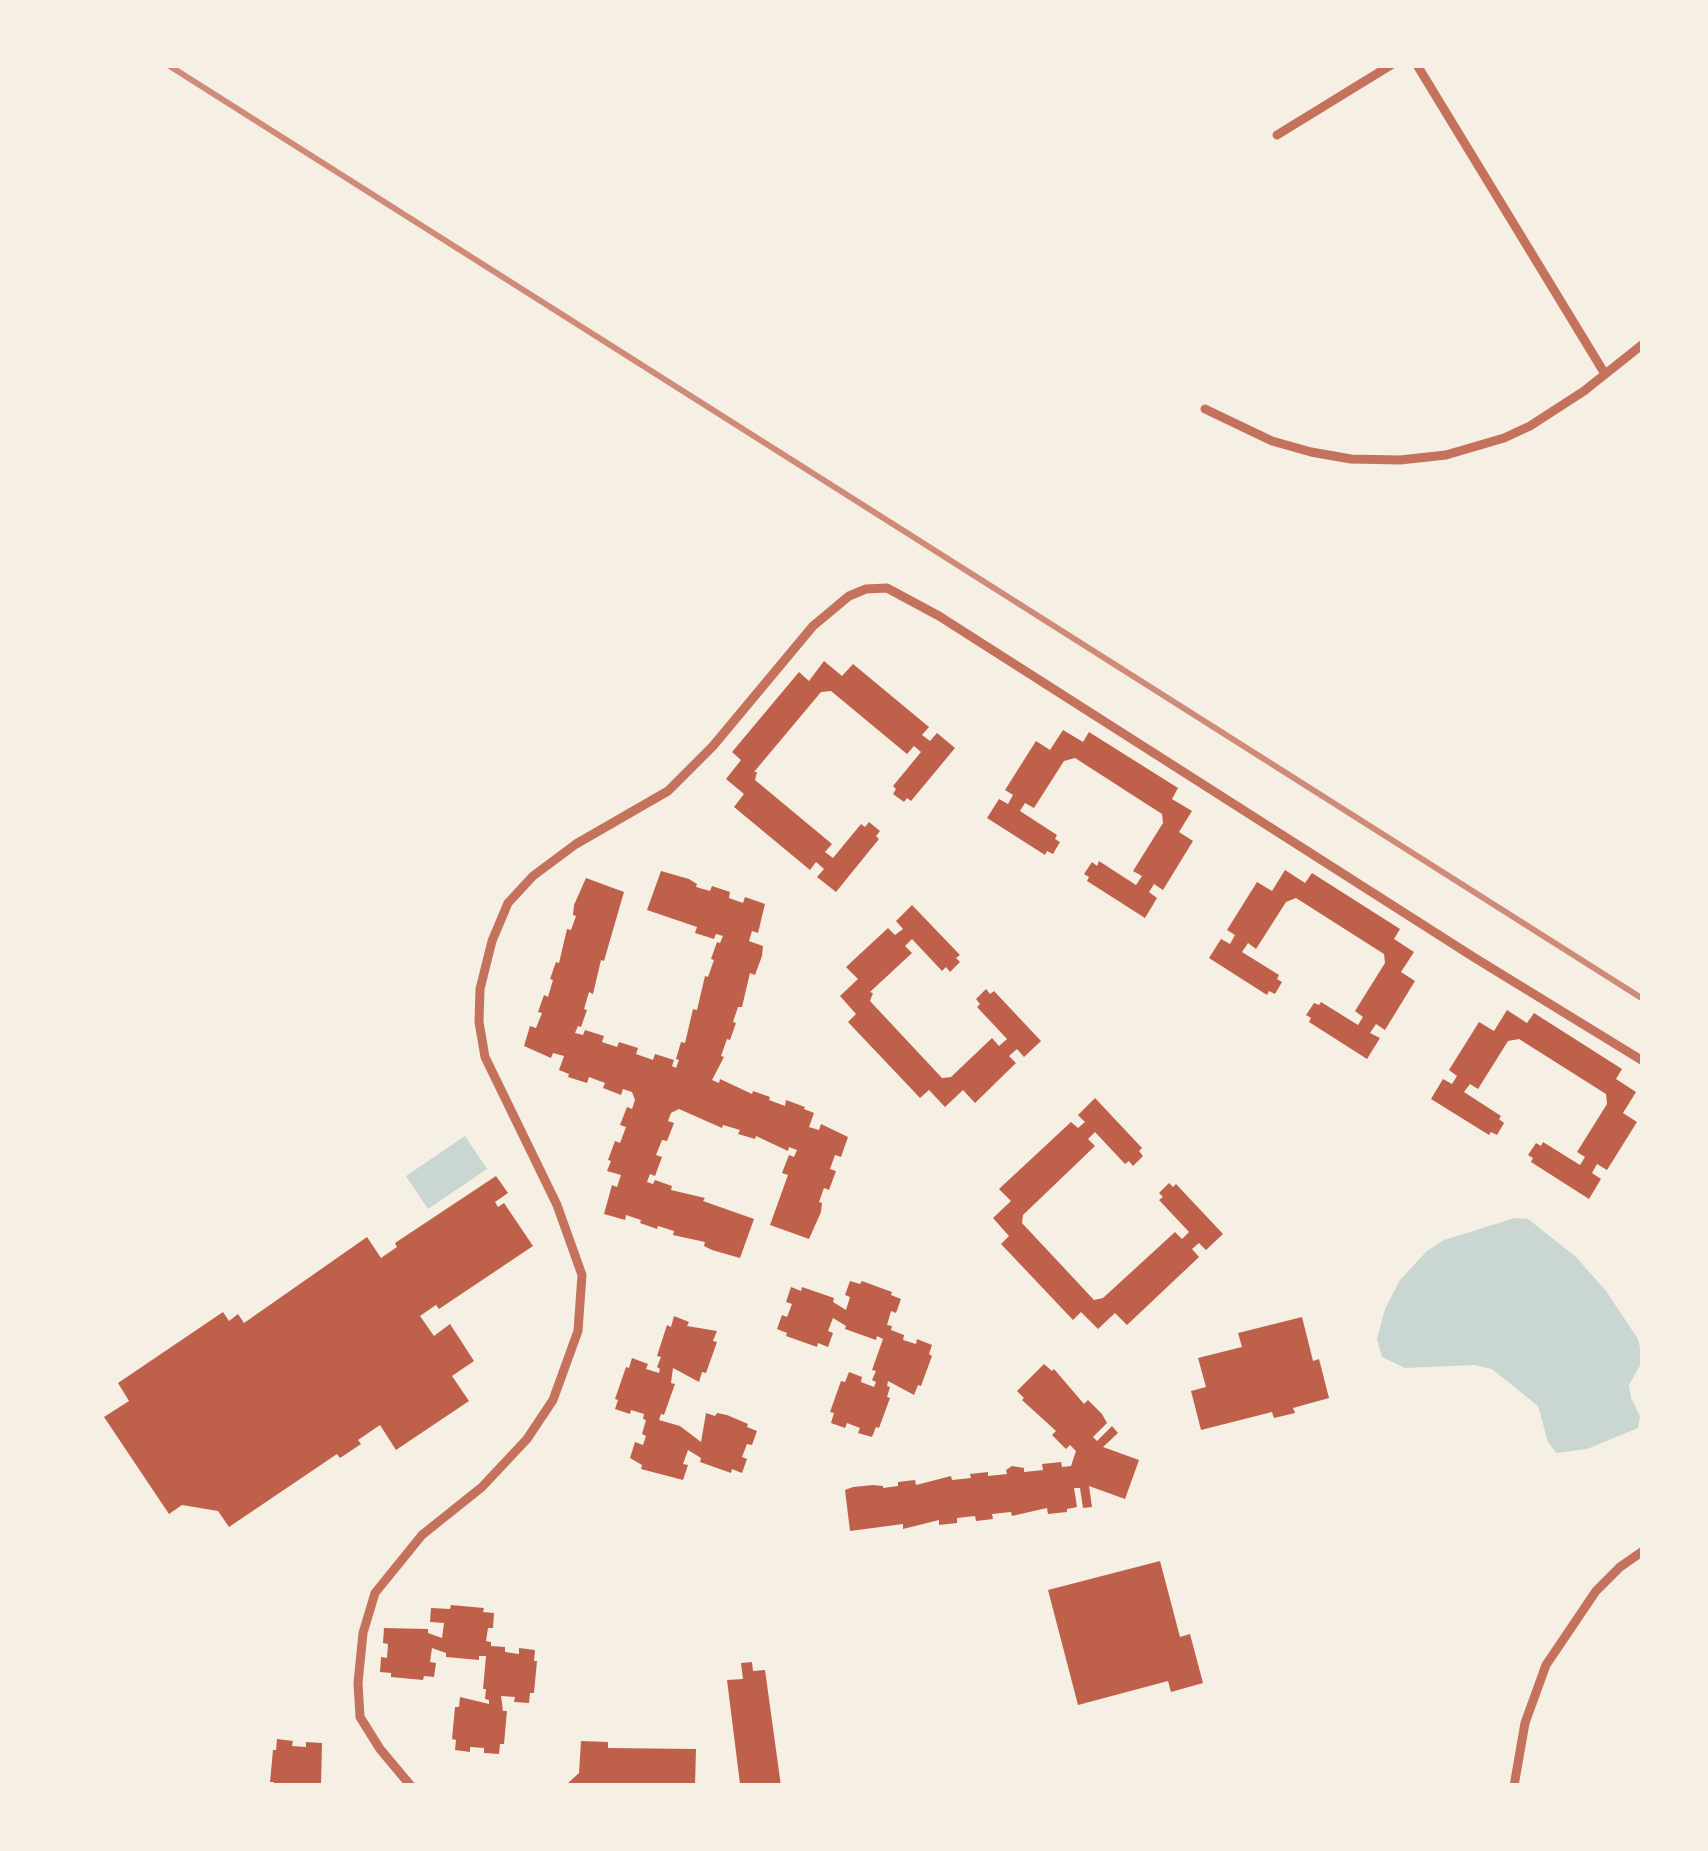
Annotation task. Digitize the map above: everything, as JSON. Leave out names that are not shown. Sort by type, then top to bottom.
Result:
[{"type":"street","points":[[1278,135],[1392,65]]},
{"type":"street","points":[[1417,65],[1606,374]]},
{"type":"street","points":[[1205,409],[1272,441],[1311,452],[1352,459],[1421,458],[1504,438],[1556,411],[1643,344]]},
{"type":"street","points":[[411,1786],[360,1717],[358,1683],[363,1633],[375,1593],[422,1535],[482,1487],[528,1439],[553,1400],[578,1331],[582,1274],[557,1204],[485,1057],[479,1022],[480,990],[492,942],[508,903],[533,876],[576,844],[668,791],[713,746],[814,626],[849,596],[866,589],[887,588],[926,608],[1643,1061]]},
{"type":"street","points":[[1514,1786],[1530,1704],[1555,1648],[1596,1591],[1643,1551]]},
{"type":"shaded area","points":[[465,1136],[487,1169],[428,1209],[406,1176]]},
{"type":"shaded area","points":[[1515,1218],[1528,1219],[1576,1257],[1606,1291],[1638,1339],[1643,1360],[1629,1385],[1640,1416],[1638,1428],[1587,1449],[1556,1453],[1548,1442],[1538,1406],[1492,1369],[1474,1365],[1405,1368],[1382,1357],[1377,1339],[1385,1309],[1400,1280],[1427,1251],[1444,1240]]},
{"type":"building","points":[[824,661],[842,676],[853,664],[929,727],[922,735],[930,741],[937,733],[955,748],[911,801],[907,798],[904,802],[893,794],[893,786],[921,752],[914,746],[907,754],[831,691],[821,692],[754,772],[755,780],[832,844],[825,852],[833,858],[861,824],[865,827],[869,822],[880,831],[876,836],[879,839],[836,892],[817,877],[824,869],[816,862],[810,870],[734,807],[744,794],[726,779],[741,760],[732,752],[799,672],[809,681]]},
{"type":"building","points":[[1063,730],[1083,742],[1089,732],[1178,788],[1172,799],[1192,811],[1179,832],[1193,841],[1163,890],[1154,884],[1149,892],[1157,898],[1145,918],[1087,881],[1089,877],[1084,874],[1092,862],[1097,866],[1099,861],[1136,885],[1142,876],[1133,871],[1163,823],[1162,814],[1075,758],[1064,761],[1034,808],[1025,803],[1020,811],[1057,835],[1055,839],[1060,842],[1053,854],[1047,851],[1045,855],[987,818],[999,799],[1008,804],[1013,795],[1005,790],[1036,741],[1050,750]]},
{"type":"building","points":[[1285,870],[1305,883],[1312,873],[1400,929],[1394,939],[1414,952],[1401,972],[1415,981],[1385,1030],[1376,1024],[1370,1033],[1380,1038],[1367,1059],[1309,1022],[1311,1018],[1306,1015],[1314,1003],[1321,1002],[1358,1025],[1363,1017],[1355,1011],[1385,963],[1384,954],[1296,898],[1286,902],[1256,949],[1248,943],[1242,952],[1279,975],[1277,979],[1282,982],[1275,994],[1269,991],[1267,995],[1209,958],[1221,939],[1230,944],[1235,935],[1227,930],[1257,882],[1272,891]]},
{"type":"building","points":[[661,871],[689,879],[696,887],[710,891],[712,886],[730,892],[729,898],[743,903],[745,897],[765,904],[758,933],[752,931],[749,941],[763,946],[762,956],[755,975],[750,973],[742,1007],[738,1007],[733,1022],[736,1023],[721,1056],[724,1057],[712,1080],[719,1083],[720,1079],[785,1106],[786,1100],[805,1107],[814,1113],[809,1127],[819,1130],[821,1124],[848,1137],[841,1157],[835,1155],[830,1169],[836,1171],[829,1190],[824,1188],[819,1202],[821,1212],[809,1239],[770,1225],[788,1175],[782,1173],[789,1155],[794,1157],[797,1150],[789,1147],[788,1151],[756,1136],[755,1139],[738,1134],[740,1130],[723,1125],[722,1128],[679,1109],[671,1113],[668,1121],[674,1123],[656,1155],[662,1157],[655,1176],[650,1174],[647,1182],[653,1184],[655,1180],[672,1186],[671,1190],[705,1198],[703,1201],[754,1219],[740,1258],[626,1215],[625,1220],[604,1214],[612,1185],[617,1187],[621,1175],[607,1171],[611,1161],[608,1160],[626,1127],[620,1125],[627,1107],[632,1109],[632,1092],[623,1089],[621,1095],[589,1077],[587,1083],[568,1077],[559,1070],[564,1056],[553,1053],[551,1058],[524,1046],[530,1026],[536,1028],[542,1013],[538,1012],[544,995],[548,997],[553,980],[550,979],[556,962],[559,963],[567,929],[571,930],[576,916],[574,905],[586,878],[624,892],[593,994],[589,992],[584,1009],[587,1010],[575,1033],[583,1035],[585,1030],[604,1036],[602,1042],[638,1048],[636,1054],[653,1060],[655,1054],[674,1060],[672,1066],[676,1068],[681,1042],[685,1043],[693,1009],[697,1010],[705,976],[708,977],[717,942],[723,936],[716,934],[714,939],[695,933],[697,927],[647,910]]},
{"type":"building","points":[[912,905],[960,955],[956,958],[960,962],[950,972],[946,967],[942,971],[912,939],[905,946],[912,953],[870,992],[870,1001],[942,1078],[951,1077],[992,1038],[999,1046],[1007,1039],[977,1007],[980,1004],[976,999],[986,989],[990,994],[994,991],[1041,1041],[1024,1057],[1017,1049],[1009,1056],[1016,1063],[975,1103],[963,1090],[945,1107],[929,1090],[920,1098],[848,1022],[856,1014],[840,996],[858,979],[846,967],[888,928],[895,935],[903,929],[896,921]]},
{"type":"building","points":[[1507,1010],[1527,1023],[1534,1013],[1622,1069],[1616,1079],[1636,1092],[1623,1113],[1637,1122],[1607,1170],[1597,1164],[1592,1173],[1601,1179],[1589,1199],[1531,1162],[1533,1158],[1528,1155],[1536,1143],[1541,1146],[1543,1142],[1580,1165],[1585,1157],[1577,1152],[1607,1104],[1606,1094],[1519,1039],[1508,1041],[1478,1089],[1470,1084],[1464,1092],[1501,1116],[1499,1119],[1504,1123],[1497,1135],[1489,1135],[1431,1099],[1443,1079],[1452,1084],[1457,1076],[1449,1070],[1479,1022],[1494,1031]]},
{"type":"building","points":[[1095,1098],[1142,1148],[1139,1151],[1143,1156],[1133,1166],[1129,1161],[1125,1164],[1095,1132],[1088,1139],[1095,1146],[1023,1215],[1022,1223],[1094,1300],[1103,1298],[1175,1232],[1182,1239],[1189,1232],[1159,1200],[1163,1197],[1159,1193],[1169,1183],[1173,1187],[1176,1184],[1223,1234],[1206,1250],[1199,1243],[1192,1249],[1199,1257],[1127,1325],[1115,1313],[1098,1329],[1081,1312],[1073,1320],[1001,1244],[1009,1236],[993,1218],[1011,1201],[999,1189],[1071,1122],[1078,1128],[1085,1122],[1078,1115]]},
{"type":"building","points":[[496,1176],[508,1193],[495,1202],[498,1207],[504,1203],[533,1246],[439,1309],[436,1305],[420,1316],[434,1336],[450,1324],[474,1361],[452,1376],[469,1401],[396,1450],[380,1425],[358,1440],[361,1444],[340,1458],[337,1454],[229,1527],[218,1511],[182,1505],[169,1514],[104,1417],[129,1401],[118,1383],[223,1312],[229,1321],[238,1314],[244,1323],[367,1237],[381,1258],[397,1247],[395,1243]]},
{"type":"building","points":[[850,1281],[862,1281],[901,1299],[896,1313],[891,1311],[887,1325],[904,1335],[903,1340],[916,1344],[917,1339],[932,1345],[932,1356],[914,1395],[888,1381],[890,1398],[872,1437],[858,1433],[860,1428],[847,1423],[845,1428],[831,1423],[834,1413],[830,1412],[841,1381],[845,1382],[849,1372],[874,1387],[876,1371],[872,1370],[883,1339],[845,1329],[833,1318],[828,1347],[818,1343],[817,1347],[777,1329],[792,1304],[786,1302],[791,1287],[834,1298],[833,1302],[846,1310],[850,1297],[845,1295]]},
{"type":"building","points":[[674,1316],[689,1322],[687,1326],[717,1331],[713,1341],[717,1342],[699,1382],[673,1368],[671,1383],[675,1384],[659,1420],[680,1426],[701,1442],[706,1413],[727,1415],[748,1424],[757,1431],[742,1457],[747,1459],[742,1473],[700,1462],[701,1458],[688,1450],[683,1480],[641,1469],[642,1465],[630,1458],[635,1442],[643,1445],[646,1420],[644,1414],[615,1409],[615,1399],[632,1358],[659,1373],[661,1357],[657,1356]]},
{"type":"building","points":[[1302,1317],[1313,1361],[1319,1359],[1329,1398],[1293,1408],[1295,1413],[1274,1418],[1272,1412],[1201,1430],[1191,1391],[1206,1387],[1198,1358],[1242,1347],[1238,1333]]},
{"type":"building","points":[[1044,1364],[1054,1369],[1084,1404],[1088,1400],[1102,1414],[1107,1423],[1093,1437],[1097,1441],[1112,1426],[1118,1433],[1103,1447],[1139,1460],[1125,1499],[1089,1486],[1092,1507],[1083,1508],[1080,1488],[1074,1488],[1077,1507],[1067,1512],[1048,1514],[1047,1508],[1012,1516],[1011,1512],[992,1514],[993,1519],[976,1521],[975,1516],[957,1518],[957,1523],[939,1525],[939,1520],[903,1529],[903,1524],[850,1531],[845,1490],[853,1487],[883,1488],[915,1480],[916,1485],[988,1472],[988,1476],[1007,1474],[1012,1466],[1024,1468],[1024,1472],[1043,1470],[1042,1464],[1061,1462],[1062,1467],[1071,1466],[1076,1451],[1070,1445],[1066,1449],[1052,1435],[1056,1431],[1017,1391]]},
{"type":"building","points":[[1160,1561],[1180,1637],[1190,1634],[1203,1683],[1171,1692],[1168,1681],[1078,1705],[1048,1590]]},
{"type":"building","points":[[451,1605],[484,1608],[483,1612],[494,1613],[493,1628],[488,1628],[486,1641],[491,1646],[519,1654],[519,1648],[535,1650],[534,1693],[530,1693],[529,1703],[501,1696],[503,1711],[507,1711],[504,1744],[500,1744],[499,1754],[484,1753],[484,1748],[470,1747],[470,1752],[455,1750],[456,1740],[452,1739],[455,1707],[459,1707],[460,1697],[489,1704],[483,1689],[486,1656],[479,1656],[479,1660],[446,1657],[446,1653],[432,1648],[434,1677],[424,1676],[423,1680],[380,1672],[381,1657],[387,1658],[384,1628],[428,1629],[428,1633],[442,1638],[444,1623],[430,1622],[431,1608],[450,1609]]},
{"type":"building","points":[[752,1662],[753,1671],[765,1670],[781,1786],[740,1784],[727,1680],[743,1679],[741,1663]]},
{"type":"building","points":[[277,1739],[293,1741],[292,1746],[322,1743],[321,1786],[273,1786],[274,1782],[270,1782]]},
{"type":"building","points":[[581,1741],[608,1742],[608,1748],[696,1749],[695,1786],[570,1786],[568,1783],[579,1773]]},
{"type":"railway","points":[[168,65],[1643,999]]}]
